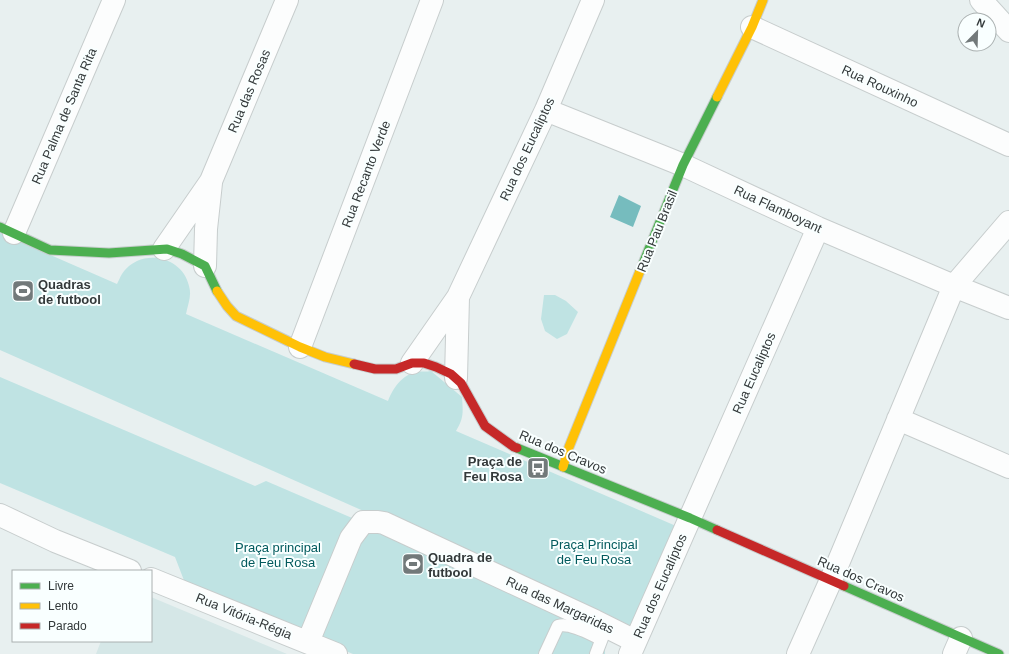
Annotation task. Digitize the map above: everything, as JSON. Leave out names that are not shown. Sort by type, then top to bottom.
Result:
[{"type":"street","name":"Rua Palma de Santa Rita","points":[[7,230],[114,0]]},
{"type":"street","name":"Rua das Rosas","points":[[164,249],[211,182],[287,0]]},
{"type":"street","name":"Rua Recanto Verde","points":[[300,347],[432,0]]},
{"type":"street","name":"Rua dos Eucaliptos","points":[[412,363],[458,298],[546,110],[593,0]]},
{"type":"street","name":"Rua Pau Brasil","points":[[562,467],[683,165],[752,27],[763,0]]},
{"type":"street","points":[[981,0],[1009,31]]},
{"type":"street","name":"Rua Rouxinho","points":[[752,27],[1009,145]]},
{"type":"street","name":"Rua Flamboyant","points":[[546,110],[683,165],[818,228],[1009,308]]},
{"type":"street","name":"Rua das Rosas","points":[[205,266],[206,229],[211,182]]},
{"type":"street","points":[[798,654],[831,580],[954,286],[1009,222]]},
{"type":"street","name":"Rua Eucaliptos","points":[[690,518],[818,228]]},
{"type":"street","points":[[7,230],[50,250],[109,253],[164,249],[182,254],[205,266]]},
{"type":"street","name":"Rua dos Cravos","points":[[205,266],[215,288],[226,306],[236,316],[300,347],[325,357],[375,369],[396,370],[412,363],[424,363],[452,374],[461,383],[485,426],[514,447],[690,518],[831,580],[958,646],[999,654]]},
{"type":"street","name":"Rua dos Eucaliptos","points":[[456,378],[458,298]]},
{"type":"street","points":[[898,419],[1009,467]]},
{"type":"street","points":[[0,515],[56,541],[128,570]]},
{"type":"street","name":"Rua dos Eucalíptos","points":[[632,648],[690,518]]},
{"type":"street","name":"Rua das Margaridas","points":[[308,642],[351,538],[363,522],[378,522],[384,523],[604,632],[632,648]]},
{"type":"street","name":"Rua Vitória-Régia","points":[[152,579],[336,654]]},
{"type":"lane","points":[[545,654],[558,626],[562,624],[578,629],[604,632],[596,654]]},
{"type":"shaded area","points":[[152,597],[287,654],[96,654],[101,642],[152,642]]},
{"type":"green space","name":"Praça Principal de Feu Rosa","points":[[0,233],[117,284],[125,270],[137,261],[153,258],[169,262],[182,271],[189,286],[190,297],[186,314],[388,401],[395,387],[407,376],[412,373],[431,371],[462,397],[462,415],[456,431],[683,529],[639,633],[0,350]]},
{"type":"green space","points":[[544,295],[555,295],[566,301],[578,312],[567,334],[557,339],[545,331],[541,319]]},
{"type":"green space","name":"Praça principal de Feu Rosa","points":[[0,377],[255,486],[266,481],[380,530],[589,629],[605,649],[605,654],[353,654],[185,583],[175,557],[0,483]]},
{"type":"water","points":[[619,195],[641,206],[633,227],[610,217]]},
{"type":"traffic: fast","points":[[640,271],[683,165],[717,97]]},
{"type":"traffic: fast","points":[[0,227],[50,250],[109,253],[167,249],[182,254],[205,266],[217,291]]},
{"type":"traffic: fast","points":[[517,448],[717,530]]},
{"type":"traffic: fast","points":[[844,586],[999,654]]},
{"type":"traffic: slow","points":[[717,97],[752,27],[763,0]]},
{"type":"traffic: slow","points":[[563,467],[569,447],[640,271]]},
{"type":"traffic: slow","points":[[217,291],[236,316],[300,347],[325,357],[354,364]]},
{"type":"traffic: jam","points":[[354,364],[375,369],[396,369],[412,363],[424,363],[451,374],[461,383],[485,426],[517,448]]},
{"type":"traffic: jam","points":[[717,530],[844,586]]},
{"type":"place","name":"Quadras de futbool","points":[[23,291]]},
{"type":"place","name":"Praça de Feu Rosa","points":[[538,468]]},
{"type":"place","name":"Quadra de futbool","points":[[413,564]]}]
